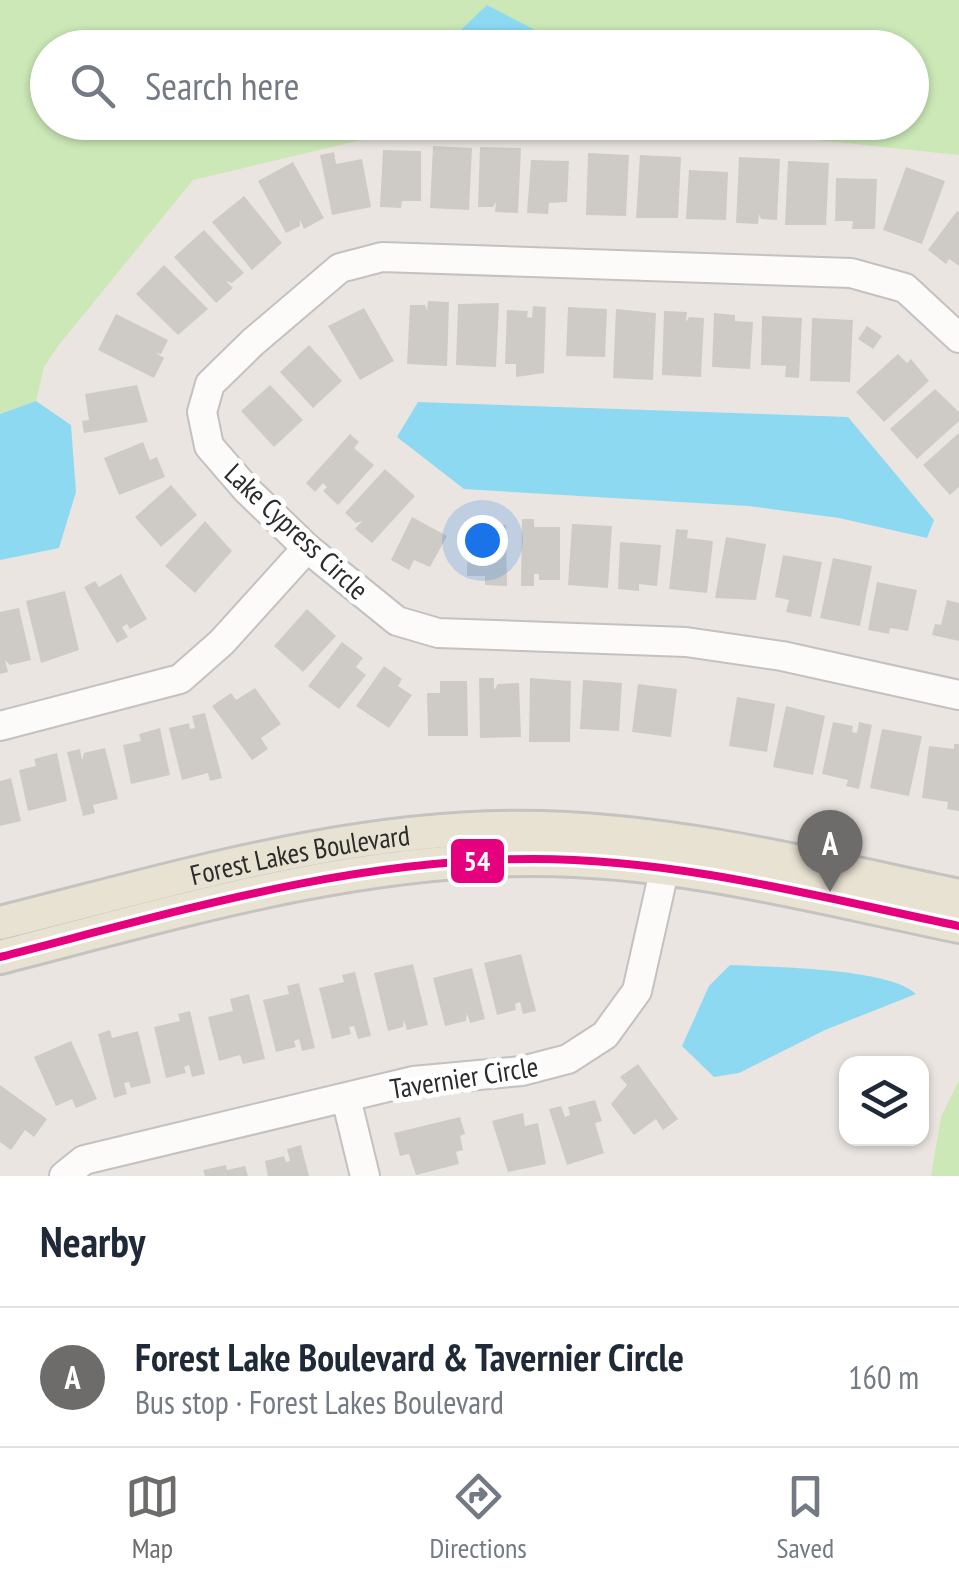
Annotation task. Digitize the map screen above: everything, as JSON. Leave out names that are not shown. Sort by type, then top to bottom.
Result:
[{"type":"main road","name":"Forest Lakes Boulevard","points":[[0,923],[258,859],[386,837],[538,828],[668,853],[959,896]]},
{"type":"main road","name":"Forest Lakes Boulevard","points":[[0,957],[259,891],[388,867],[668,853],[741,879],[959,926]]},
{"type":"street","name":"Lake Cypress Circle","points":[[959,338],[904,288],[851,273],[412,255],[340,268],[210,384],[202,412],[208,446],[215,455],[307,548],[411,628],[438,634],[593,635],[686,642],[782,656],[959,696]]},
{"type":"street","points":[[0,726],[180,679],[222,642],[307,548]]},
{"type":"street","name":"Tavernier Circle","points":[[64,1176],[84,1160],[414,1081],[537,1067],[568,1059],[604,1035],[637,991],[668,853]]},
{"type":"street","points":[[346,1098],[365,1176]]},
{"type":"green space","points":[[0,0],[959,0],[959,155],[817,140],[929,140],[929,30],[30,30],[30,140],[361,140],[193,180],[58,346],[44,367],[36,401],[0,414]]},
{"type":"green space","points":[[959,1080],[959,1176],[931,1176],[941,1117]]},
{"type":"water","points":[[487,5],[535,30],[461,30]]},
{"type":"water","points":[[36,401],[71,425],[76,492],[59,548],[0,560],[0,414]]},
{"type":"water","points":[[418,402],[848,417],[934,520],[927,538],[839,518],[748,506],[464,489],[397,437]]},
{"type":"water","points":[[730,965],[856,974],[902,985],[916,994],[825,1030],[739,1073],[714,1077],[682,1046],[709,986]]},
{"type":"building","points":[[433,146],[472,148],[469,210],[430,208]]},
{"type":"building","points":[[480,147],[521,148],[518,213],[495,212],[496,202],[493,207],[478,207]]},
{"type":"building","points":[[383,150],[421,151],[421,201],[402,201],[401,208],[380,207]]},
{"type":"building","points":[[334,152],[336,164],[362,159],[371,207],[332,215],[320,155]]},
{"type":"building","points":[[588,153],[629,155],[626,216],[586,215]]},
{"type":"building","points":[[640,155],[681,157],[678,218],[636,218]]},
{"type":"building","points":[[739,157],[780,159],[777,220],[761,219],[759,214],[758,224],[736,223]]},
{"type":"building","points":[[531,160],[569,161],[567,202],[549,203],[548,214],[527,213]]},
{"type":"building","points":[[788,161],[829,163],[826,225],[785,225]]},
{"type":"building","points":[[293,162],[324,218],[304,229],[300,220],[300,226],[286,233],[258,181]]},
{"type":"building","points":[[906,167],[945,181],[922,244],[883,230]]},
{"type":"building","points":[[689,170],[728,172],[726,220],[686,219]]},
{"type":"building","points":[[836,178],[877,179],[875,229],[852,229],[853,221],[835,221]]},
{"type":"building","points":[[244,196],[282,243],[252,270],[212,222]]},
{"type":"building","points":[[957,211],[959,266],[949,259],[946,264],[928,250]]},
{"type":"building","points":[[204,230],[244,273],[232,283],[226,281],[233,288],[216,303],[174,257]]},
{"type":"building","points":[[164,265],[208,309],[178,335],[136,294]]},
{"type":"building","points":[[428,301],[449,302],[447,366],[407,364],[410,305],[425,305],[427,311]]},
{"type":"building","points":[[499,303],[496,367],[456,365],[458,304]]},
{"type":"building","points":[[533,306],[546,307],[544,373],[516,377],[516,364],[505,364],[507,310],[528,311],[527,317],[532,318]]},
{"type":"building","points":[[568,307],[607,309],[605,357],[566,356]]},
{"type":"building","points":[[364,308],[394,361],[360,380],[328,326]]},
{"type":"building","points":[[616,309],[656,313],[653,380],[613,378]]},
{"type":"building","points":[[664,311],[687,312],[686,322],[689,317],[704,318],[701,377],[662,375]]},
{"type":"building","points":[[714,313],[735,315],[735,321],[753,322],[750,369],[712,367]]},
{"type":"building","points":[[116,314],[168,340],[161,354],[156,353],[164,358],[154,378],[98,350]]},
{"type":"building","points":[[762,316],[802,318],[799,378],[785,377],[786,366],[761,365]]},
{"type":"building","points":[[812,318],[853,320],[850,382],[810,381]]},
{"type":"building","points":[[867,326],[882,336],[873,349],[858,339]]},
{"type":"building","points":[[309,345],[342,381],[313,408],[280,372]]},
{"type":"building","points":[[898,354],[907,363],[911,359],[929,381],[884,422],[856,392]]},
{"type":"building","points":[[137,385],[148,422],[84,433],[82,421],[89,420],[85,394]]},
{"type":"building","points":[[270,385],[303,420],[274,447],[241,411]]},
{"type":"building","points":[[935,389],[959,412],[959,421],[917,459],[890,429]]},
{"type":"building","points":[[959,433],[959,487],[950,495],[923,465]]},
{"type":"building","points":[[350,434],[359,442],[354,448],[374,465],[338,505],[323,491],[327,487],[323,483],[315,492],[306,483]]},
{"type":"building","points":[[143,442],[150,460],[157,457],[165,477],[119,495],[104,458]]},
{"type":"building","points":[[385,469],[415,496],[372,543],[355,529],[362,521],[356,523],[345,513]]},
{"type":"building","points":[[171,485],[197,515],[161,547],[135,517]]},
{"type":"building","points":[[412,517],[447,536],[430,567],[414,560],[409,570],[391,560]]},
{"type":"building","points":[[522,519],[534,519],[534,527],[560,527],[560,580],[539,580],[539,574],[534,574],[534,586],[521,586]]},
{"type":"building","points":[[205,521],[232,551],[195,593],[165,566]]},
{"type":"building","points":[[572,524],[612,526],[608,588],[568,585]]},
{"type":"building","points":[[467,525],[506,525],[507,586],[485,585],[485,576],[467,576]]},
{"type":"building","points":[[676,529],[688,530],[687,538],[713,541],[707,593],[669,589]]},
{"type":"building","points":[[726,537],[766,544],[756,600],[715,598]]},
{"type":"building","points":[[620,542],[661,545],[657,586],[639,584],[639,591],[618,589]]},
{"type":"building","points":[[783,555],[822,562],[811,617],[786,612],[789,600],[775,597]]},
{"type":"building","points":[[833,558],[872,566],[860,626],[820,618]]},
{"type":"building","points":[[121,574],[147,619],[130,629],[127,624],[122,627],[128,637],[117,643],[84,587],[95,581],[99,587]]},
{"type":"building","points":[[877,582],[917,590],[908,631],[890,628],[889,634],[868,630]]},
{"type":"building","points":[[65,591],[79,650],[41,663],[26,601]]},
{"type":"building","points":[[947,600],[959,603],[959,641],[932,635],[935,624],[941,625]]},
{"type":"building","points":[[19,608],[31,660],[10,665],[5,660],[8,672],[0,674],[0,612]]},
{"type":"building","points":[[307,609],[336,636],[303,672],[274,646]]},
{"type":"building","points":[[342,642],[363,658],[356,667],[366,675],[339,709],[308,686]]},
{"type":"building","points":[[384,666],[402,679],[398,686],[412,695],[389,728],[356,706]]},
{"type":"building","points":[[479,678],[494,678],[494,690],[498,684],[519,683],[521,737],[480,738]]},
{"type":"building","points":[[530,678],[571,681],[570,742],[529,742]]},
{"type":"building","points":[[583,680],[622,683],[619,731],[580,729]]},
{"type":"building","points":[[440,681],[467,681],[468,736],[428,736],[427,693],[440,693]]},
{"type":"building","points":[[638,684],[677,689],[671,737],[632,732]]},
{"type":"building","points":[[255,688],[281,724],[261,738],[268,749],[252,760],[212,706],[231,693],[236,700]]},
{"type":"building","points":[[737,697],[775,704],[767,752],[729,746]]},
{"type":"building","points":[[786,706],[825,716],[813,775],[773,767]]},
{"type":"building","points":[[205,713],[222,778],[210,781],[208,773],[182,780],[169,728],[189,723],[190,729],[195,728],[192,716]]},
{"type":"building","points":[[833,722],[853,726],[852,732],[857,733],[859,722],[872,725],[859,789],[846,786],[848,780],[822,774]]},
{"type":"building","points":[[160,728],[170,775],[131,784],[123,745],[141,741],[139,734]]},
{"type":"building","points":[[882,729],[922,736],[909,796],[870,788]]},
{"type":"building","points":[[954,744],[959,744],[959,811],[947,809],[948,802],[922,798],[929,746],[954,749]]},
{"type":"building","points":[[105,748],[118,799],[93,805],[95,813],[83,816],[67,752],[80,749],[82,760],[84,753]]},
{"type":"building","points":[[57,753],[67,801],[28,811],[19,770],[36,766],[34,759]]},
{"type":"building","points":[[11,778],[21,821],[0,826],[0,781]]},
{"type":"building","points":[[521,954],[536,1011],[523,1014],[520,1002],[515,1004],[516,1010],[497,1015],[484,963]]},
{"type":"building","points":[[413,964],[428,1025],[407,1030],[404,1020],[403,1027],[388,1031],[374,973]]},
{"type":"building","points":[[472,968],[485,1019],[470,1023],[467,1013],[466,1021],[445,1026],[433,978]]},
{"type":"building","points":[[355,972],[371,1036],[358,1039],[354,1026],[349,1027],[351,1034],[332,1039],[319,988],[344,982],[342,975]]},
{"type":"building","points":[[299,983],[315,1048],[302,1051],[299,1039],[294,1041],[296,1047],[276,1052],[263,1000],[289,994],[287,986]]},
{"type":"building","points":[[249,994],[265,1059],[243,1064],[240,1055],[219,1061],[208,1017],[233,1011],[230,999]]},
{"type":"building","points":[[190,1011],[205,1074],[192,1077],[189,1065],[184,1067],[186,1073],[166,1078],[154,1027],[180,1021],[178,1014]]},
{"type":"building","points":[[110,1030],[112,1038],[138,1031],[151,1083],[131,1088],[129,1082],[124,1083],[127,1094],[114,1098],[98,1034]]},
{"type":"building","points":[[71,1041],[97,1099],[76,1108],[72,1099],[56,1106],[34,1057]]},
{"type":"building","points":[[638,1064],[678,1119],[663,1130],[656,1119],[634,1135],[611,1104],[627,1085],[620,1077]]},
{"type":"building","points":[[0,1085],[47,1119],[34,1137],[25,1130],[11,1150],[0,1142]]},
{"type":"building","points":[[595,1100],[602,1121],[595,1123],[604,1153],[567,1165],[549,1109],[561,1106],[565,1117],[570,1115],[568,1107]]},
{"type":"building","points":[[523,1113],[525,1126],[538,1123],[546,1164],[508,1172],[492,1121]]},
{"type":"building","points":[[460,1117],[465,1134],[460,1136],[463,1150],[456,1152],[459,1164],[416,1175],[409,1154],[400,1156],[394,1133]]},
{"type":"building","points":[[301,1145],[309,1176],[268,1176],[265,1161],[284,1156],[286,1162],[290,1161],[287,1149]]},
{"type":"building","points":[[226,1165],[227,1170],[245,1166],[248,1176],[205,1176],[203,1170]]},
{"type":"transit line","name":"54","points":[[0,957],[264,891],[465,861],[534,859],[641,865],[801,892],[959,926]]},
{"type":"place","name":"Forest Lake Boulevard & Tavernier Circle","points":[[830,892]]}]
